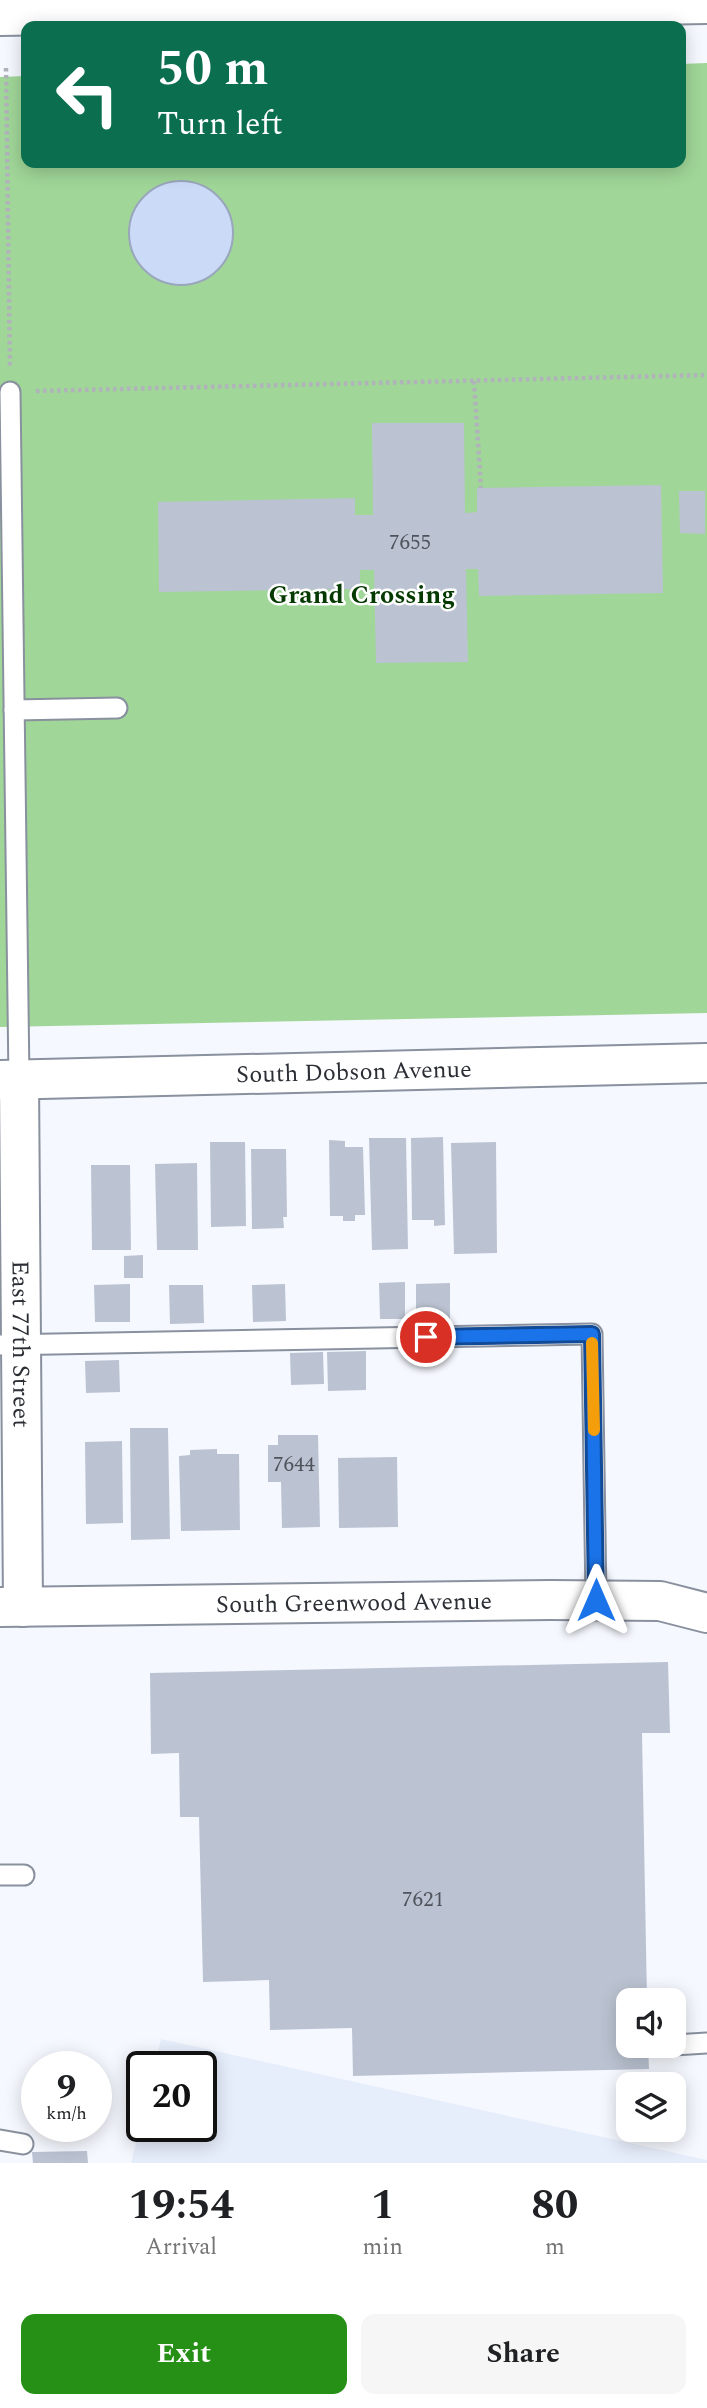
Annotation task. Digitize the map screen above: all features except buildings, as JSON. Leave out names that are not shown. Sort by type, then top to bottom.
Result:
[{"type":"street","points":[[3,11],[707,4]]},
{"type":"street","name":"South Dobson Avenue","points":[[10,1080],[707,1063]]},
{"type":"street","name":"East 77th Street","points":[[10,1080],[11,1607]]},
{"type":"street","name":"South Greenwood Avenue","points":[[11,1607],[596,1600],[660,1601],[707,1613]]},
{"type":"lane","points":[[10,392],[14,710],[10,1080]]},
{"type":"lane","points":[[14,710],[117,708]]},
{"type":"lane","points":[[10,1345],[592,1334],[596,1600]]},
{"type":"lane","points":[[0,1875],[24,1875]]},
{"type":"lane","points":[[686,2044],[707,2043]]},
{"type":"lane","points":[[0,2140],[23,2144]]},
{"type":"path","points":[[6,68],[10,392],[707,375]]},
{"type":"path","points":[[474,381],[481,488]]},
{"type":"shaded area","points":[[161,2039],[215,2051],[158,2051]]},
{"type":"shaded area","points":[[217,2051],[616,2140],[616,2142],[707,2160],[707,2163],[131,2163],[136,2142],[217,2142]]},
{"type":"green space","points":[[707,63],[707,1013],[0,1027],[0,77],[21,76],[21,168],[686,168],[686,64]]},
{"type":"water","points":[[181,181],[201,185],[218,196],[229,213],[233,233],[229,253],[218,270],[201,281],[181,285],[161,281],[144,270],[133,253],[129,233],[133,213],[144,196],[161,185]]},
{"type":"slow traffic","points":[[592,1343],[594,1430]]},
{"type":"district","name":"Grand Crossing","points":[[362,594]]},
{"type":"route","points":[[426,1337],[592,1334],[596,1600]]}]
